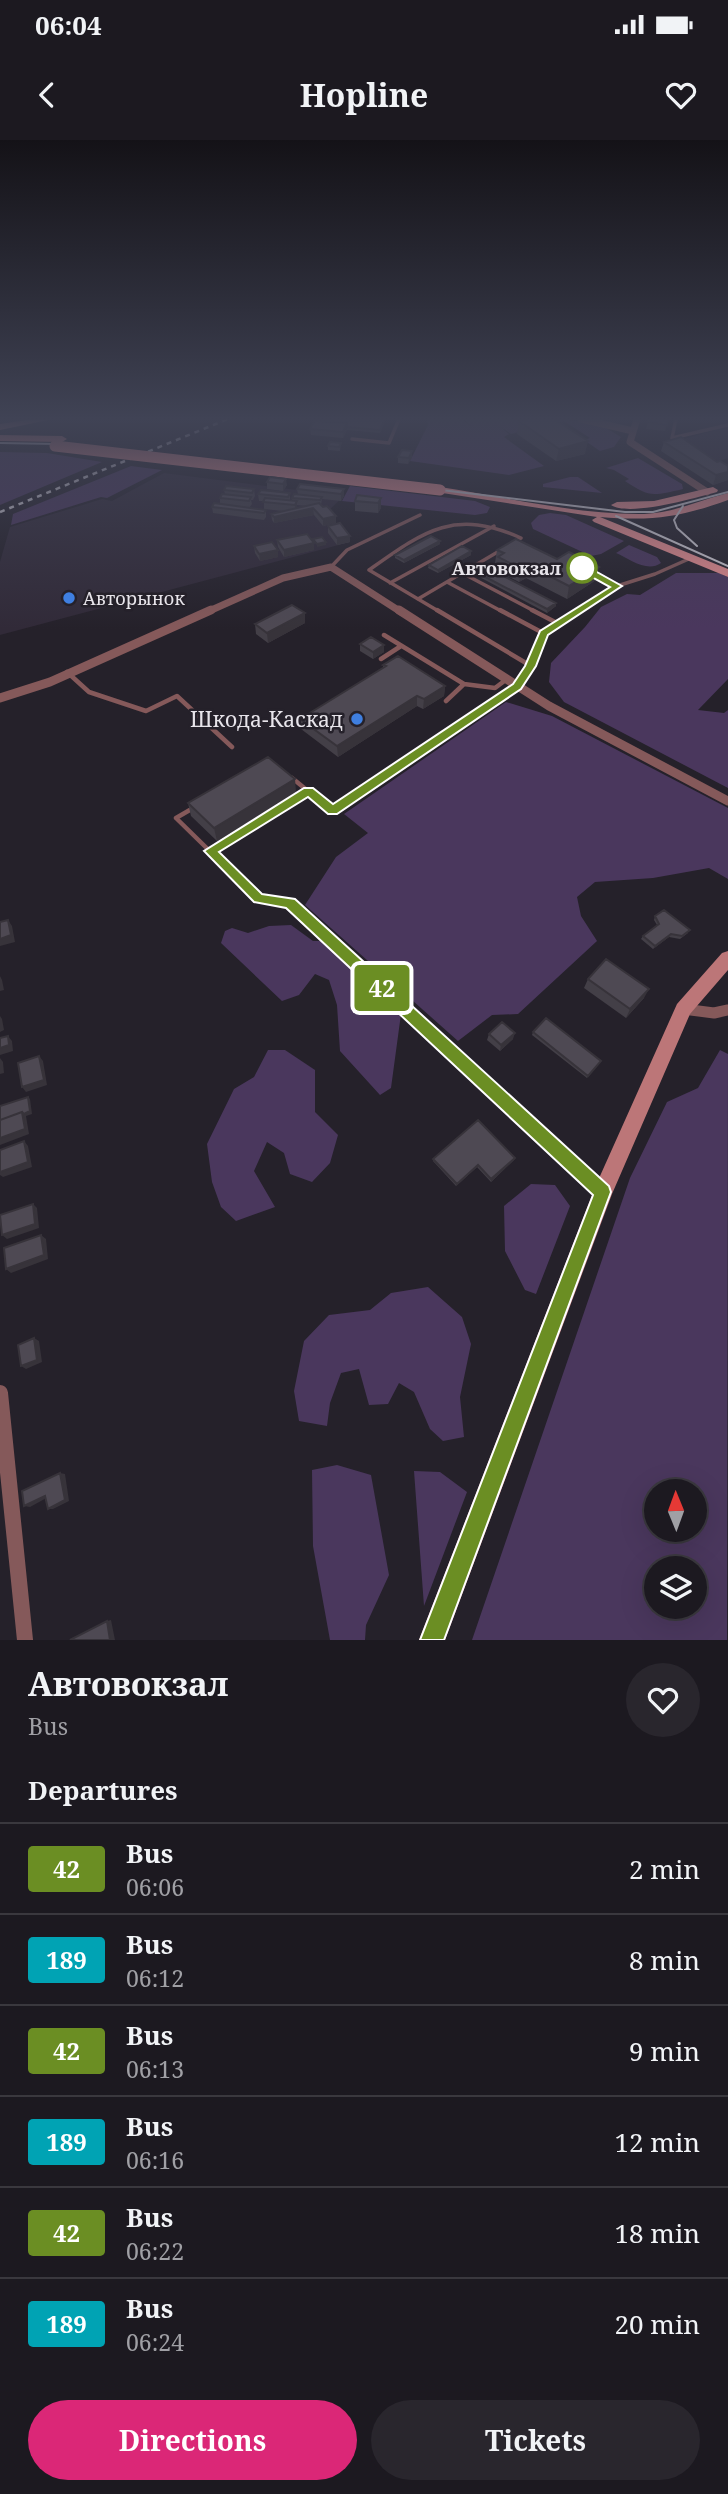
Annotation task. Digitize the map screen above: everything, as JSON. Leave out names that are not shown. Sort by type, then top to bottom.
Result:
[{"type":"main road","points":[[457,489],[579,512],[628,517],[670,514],[724,500]]},
{"type":"main road","points":[[469,489],[609,504],[654,504],[717,489]]},
{"type":"main road","points":[[706,492],[724,500]]},
{"type":"main road","points":[[628,532],[624,523],[628,517],[654,504]]},
{"type":"main road","points":[[579,512],[728,573]]},
{"type":"main road","points":[[432,1640],[603,1192],[682,1009],[728,958]]},
{"type":"street","points":[[701,489],[706,492]]},
{"type":"street","points":[[0,698],[50,682],[67,672],[283,578],[331,567],[549,706],[728,801]]},
{"type":"street","points":[[682,1009],[714,1013],[728,1010]]},
{"type":"street","points":[[0,1393],[4,1472],[25,1640]]},
{"type":"lane","points":[[331,567],[346,550],[421,515]]},
{"type":"lane","points":[[418,599],[521,538],[494,526],[453,523],[369,570],[531,666]]},
{"type":"lane","points":[[390,583],[494,526]]},
{"type":"lane","points":[[282,769],[332,810],[517,686],[531,666],[543,633],[557,623],[617,586],[666,570],[691,558]]},
{"type":"lane","points":[[582,568],[617,586]]},
{"type":"lane","points":[[462,573],[557,623]]},
{"type":"lane","points":[[447,582],[543,633]]},
{"type":"lane","points":[[384,635],[464,684],[495,688],[507,680]]},
{"type":"lane","points":[[381,659],[401,646]]},
{"type":"lane","points":[[67,672],[89,692],[146,711],[177,696],[232,747]]},
{"type":"lane","points":[[446,701],[464,684]]},
{"type":"lane","points":[[210,851],[308,791]]},
{"type":"lane","points":[[198,806],[176,818],[258,898],[290,903],[603,1192]]},
{"type":"shaded area","points":[[0,489],[38,489],[0,505]]},
{"type":"shaded area","points":[[74,489],[125,489],[107,498],[101,497],[11,525],[13,514]]},
{"type":"shaded area","name":"Авторынок","points":[[134,489],[289,489],[344,496],[327,512],[350,542],[0,635],[0,562],[10,527],[102,499],[112,501]]},
{"type":"shaded area","points":[[348,489],[375,489],[475,501],[490,507],[487,513],[475,515],[342,501]]},
{"type":"shaded area","points":[[563,489],[596,489],[602,493]]},
{"type":"shaded area","points":[[637,489],[683,489],[656,494]]},
{"type":"shaded area","points":[[539,515],[566,515],[624,541],[601,554],[591,556],[533,529],[531,523]]},
{"type":"shaded area","points":[[629,545],[657,557],[661,563],[644,566],[616,553]]},
{"type":"shaded area","points":[[676,573],[719,573],[728,577],[728,679],[698,710],[724,713],[728,710],[728,788],[564,702],[549,682],[551,663],[601,607],[627,594],[640,595]]},
{"type":"shaded area","points":[[506,702],[552,716],[728,808],[728,879],[709,868],[653,878],[595,882],[577,897],[581,916],[597,941],[518,1014],[492,1015],[458,1041],[305,905],[336,857],[368,833],[344,814]]},
{"type":"shaded area","points":[[291,925],[313,941],[324,941],[401,1014],[391,1088],[380,1095],[340,1051],[337,1005],[329,980],[315,974],[299,995],[282,1001],[221,943],[225,931],[232,928],[248,933],[269,926]]},
{"type":"shaded area","points":[[268,1050],[285,1050],[315,1070],[315,1112],[338,1135],[330,1163],[312,1182],[290,1174],[284,1153],[267,1142],[254,1171],[275,1207],[236,1221],[221,1207],[212,1182],[207,1144],[234,1089],[254,1077]]},
{"type":"shaded area","points":[[720,1050],[728,1054],[727,1640],[472,1640],[630,1178],[667,1102],[698,1088]]},
{"type":"shaded area","points":[[531,1184],[555,1185],[570,1206],[536,1294],[525,1290],[505,1251],[504,1206]]},
{"type":"shaded area","points":[[428,1287],[462,1317],[471,1344],[460,1397],[464,1437],[443,1441],[430,1429],[414,1392],[399,1383],[388,1404],[369,1405],[359,1369],[341,1373],[330,1403],[327,1426],[299,1421],[294,1391],[304,1341],[329,1315],[370,1310],[391,1293]]},
{"type":"shaded area","points":[[337,1465],[371,1475],[389,1575],[366,1625],[365,1640],[330,1640],[313,1546],[312,1470]]},
{"type":"shaded area","points":[[414,1471],[440,1472],[467,1492],[424,1606]]},
{"type":"building","points":[[224,489],[254,489],[252,493]]},
{"type":"building","points":[[297,489],[344,489],[341,494]]},
{"type":"building","points":[[261,490],[290,493],[288,497],[258,494]]},
{"type":"building","points":[[222,494],[251,497],[249,501],[220,498]]},
{"type":"building","points":[[294,494],[322,497],[320,500],[292,498]]},
{"type":"building","points":[[357,495],[381,498],[378,503],[355,501]]},
{"type":"building","points":[[265,498],[297,501],[295,505],[263,502]]},
{"type":"building","points":[[214,503],[266,510],[264,513],[212,507]]},
{"type":"building","points":[[319,503],[323,507],[327,506],[336,516],[323,519],[313,508],[274,517],[271,514]]},
{"type":"building","points":[[340,523],[350,536],[337,538],[328,526]]},
{"type":"building","points":[[307,534],[314,543],[284,550],[277,540]]},
{"type":"building","points":[[431,536],[440,541],[404,560],[395,555]]},
{"type":"building","points":[[322,537],[326,542],[317,544],[313,539]]},
{"type":"building","points":[[516,539],[557,559],[569,552],[599,567],[569,586],[528,565],[522,569],[498,557],[504,553],[497,550]]},
{"type":"building","points":[[272,542],[278,550],[259,554],[254,546]]},
{"type":"building","points":[[462,546],[471,551],[438,570],[429,565]]},
{"type":"building","points":[[482,565],[556,603],[547,609],[472,570]]},
{"type":"building","points":[[292,605],[305,613],[267,633],[255,624]]},
{"type":"building","points":[[371,637],[384,645],[373,652],[360,644]]},
{"type":"building","name":"Шкода-Каскад","points":[[398,656],[445,686],[424,699],[417,696],[337,746],[300,719],[386,666],[383,665]]},
{"type":"building","points":[[268,757],[295,779],[214,828],[188,803]]},
{"type":"building","points":[[664,910],[690,930],[682,936],[671,934],[655,946],[643,936],[659,924],[655,916]]},
{"type":"building","points":[[8,920],[11,935],[0,939],[0,922]]},
{"type":"building","points":[[606,959],[649,989],[630,1009],[588,979]]},
{"type":"building","points":[[546,1018],[601,1061],[588,1076],[533,1032]]},
{"type":"building","points":[[502,1022],[515,1033],[501,1045],[489,1034]]},
{"type":"building","points":[[8,1036],[9,1045],[0,1048],[0,1038]]},
{"type":"building","points":[[39,1056],[44,1080],[22,1087],[18,1063]]},
{"type":"building","points":[[28,1097],[30,1111],[0,1120],[0,1106]]},
{"type":"building","points":[[22,1112],[25,1129],[0,1138],[0,1120]]},
{"type":"building","points":[[478,1120],[515,1158],[491,1179],[478,1165],[457,1184],[433,1159]]},
{"type":"building","points":[[24,1141],[28,1162],[0,1172],[0,1150]]},
{"type":"building","points":[[33,1204],[35,1224],[2,1235],[0,1215]]},
{"type":"building","points":[[41,1235],[44,1255],[6,1269],[4,1248]]},
{"type":"building","points":[[34,1338],[37,1360],[21,1366],[18,1345]]},
{"type":"building","points":[[60,1473],[65,1500],[48,1509],[45,1496],[24,1506],[22,1491]]},
{"type":"building","points":[[107,1621],[110,1640],[70,1640]]},
{"type":"tram line","points":[[433,489],[625,512],[653,512],[728,492]]},
{"type":"tram line","points":[[683,506],[674,520],[677,528],[697,546]]},
{"type":"tram line","points":[[616,516],[728,566]]},
{"type":"railway","points":[[0,512],[56,489]]},
{"type":"bus line","name":"42","points":[[432,1640],[603,1192],[290,903],[258,898],[210,851],[308,791],[332,810],[517,686],[531,666],[543,633],[617,586],[582,568]]},
{"type":"place","name":"Автовокзал","points":[[582,568]]},
{"type":"place","name":"Авторынок","points":[[69,598]]},
{"type":"place","name":"Шкода-Каскад","points":[[357,719]]}]
